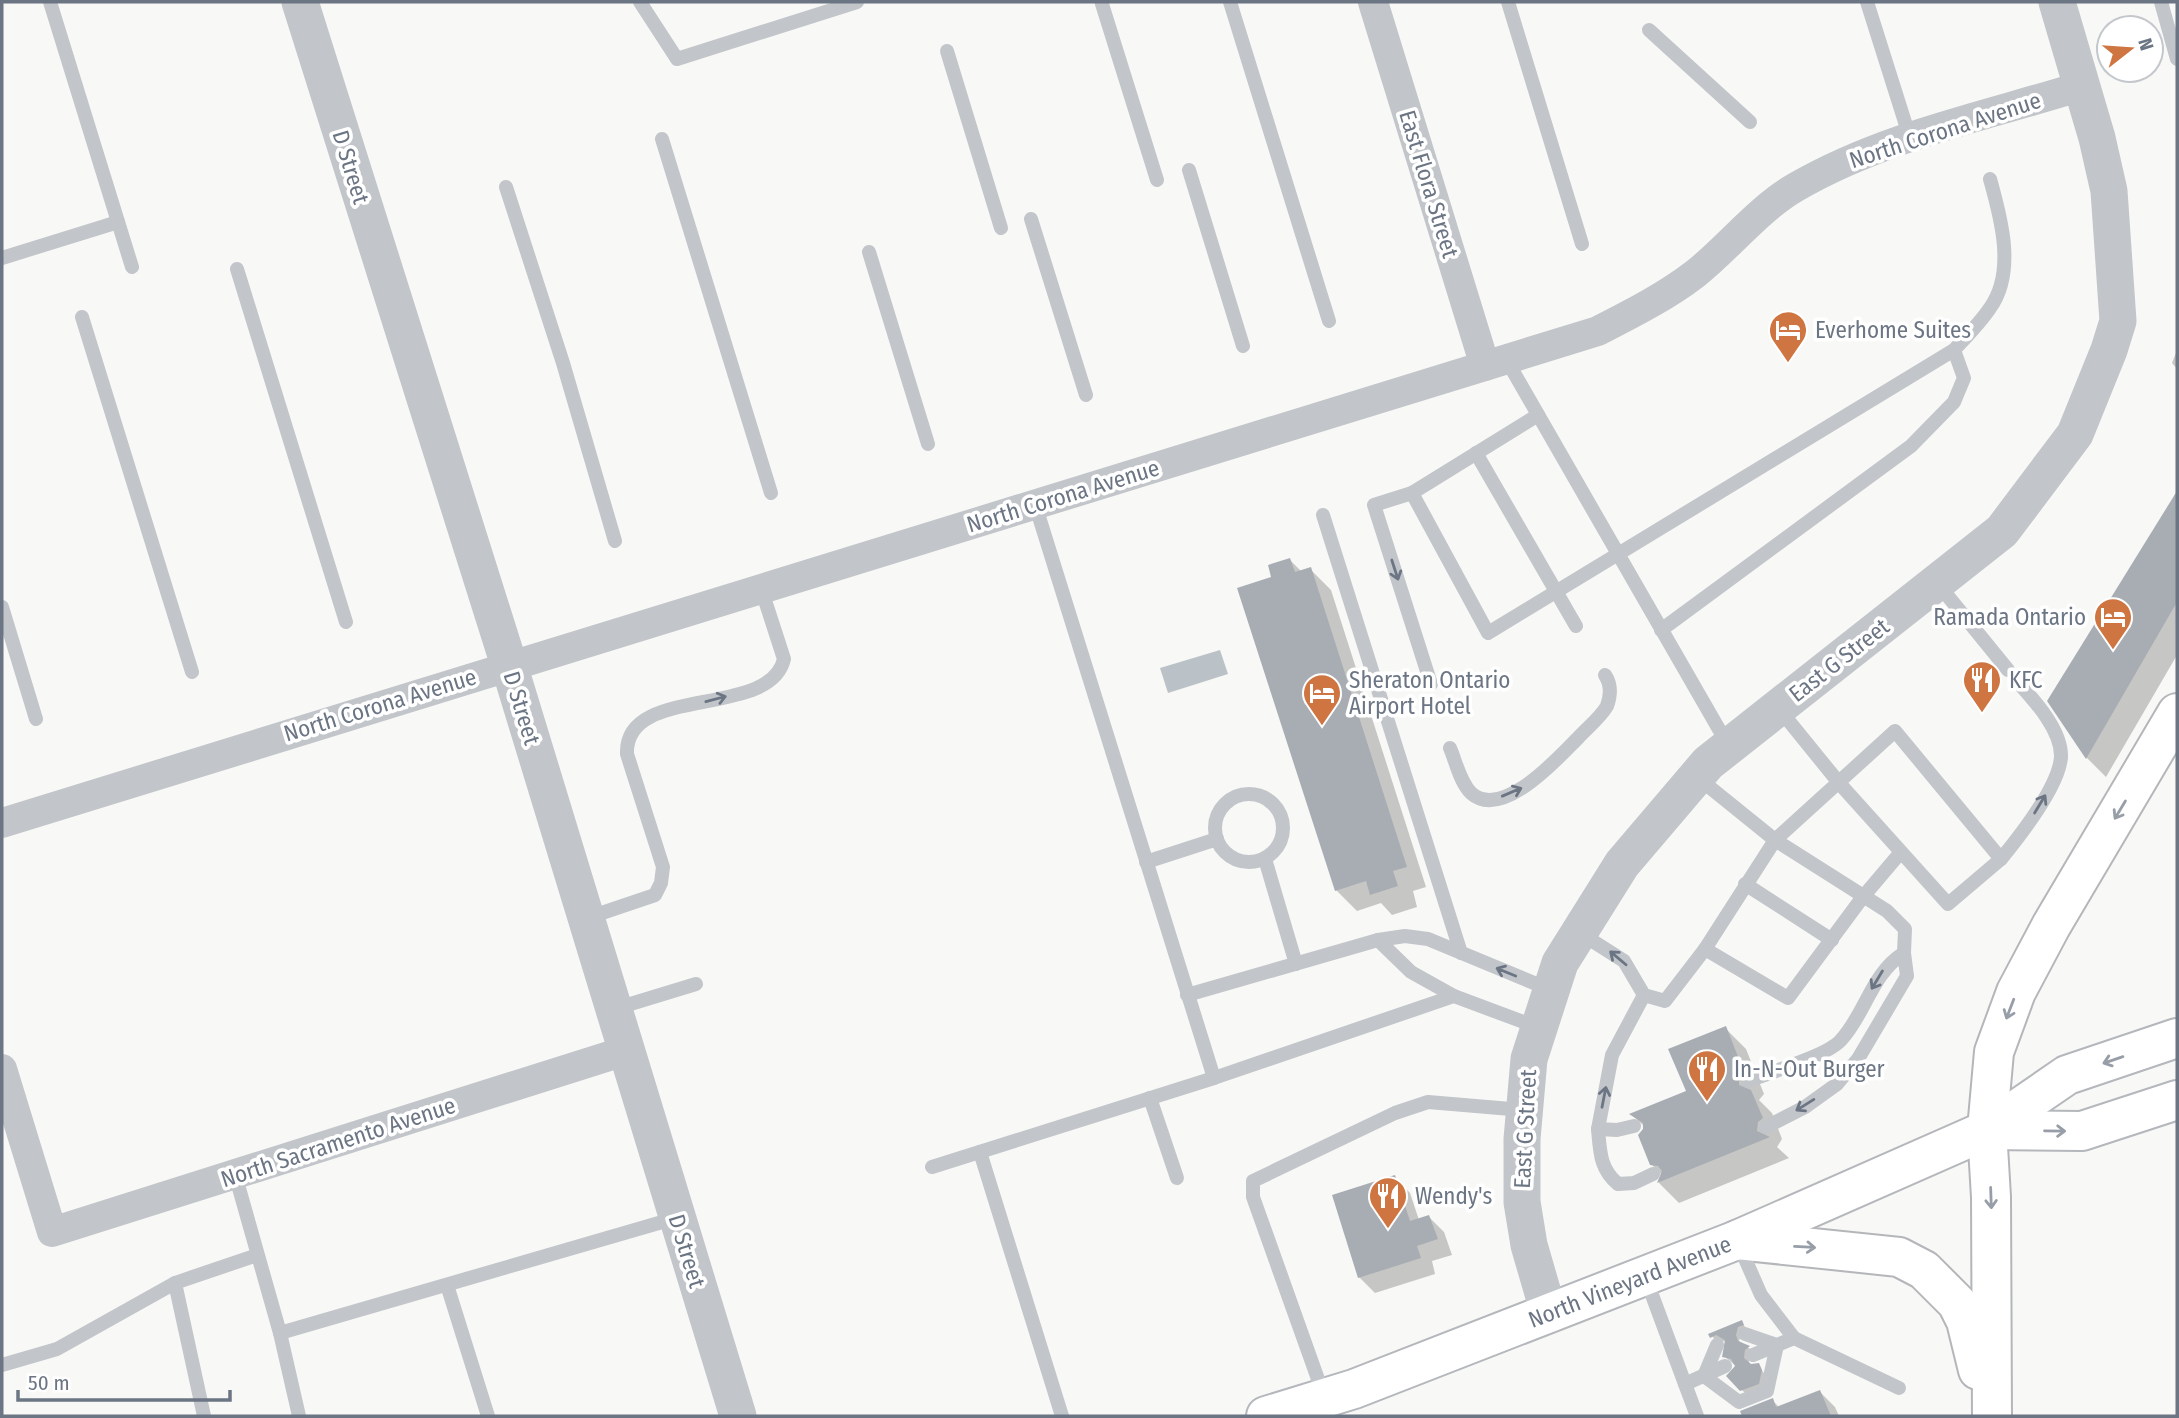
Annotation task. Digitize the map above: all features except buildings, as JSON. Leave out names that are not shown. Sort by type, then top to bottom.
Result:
[{"type":"main road","points":[[1990,1416],[1991,1197],[1987,1129],[1994,1052],[2016,992],[2051,926],[2177,713]]},
{"type":"main road","name":"North Vineyard Avenue","points":[[1266,1416],[1320,1405],[1737,1240],[1987,1129],[2067,1075],[2177,1038]]},
{"type":"main road","name":"North Vineyard Avenue","points":[[1987,1129],[2082,1131],[2171,1102]]},
{"type":"main road","points":[[1737,1240],[1899,1257],[1924,1270],[1957,1303],[1966,1321],[1990,1416]]},
{"type":"street","name":"D Street","points":[[300,2],[509,665],[738,1416]]},
{"type":"street","name":"East Flora Street","points":[[1373,2],[1495,362]]},
{"type":"street","name":"East G Street","points":[[1549,1314],[1529,1245],[1522,1202],[1524,1111],[1529,1059],[1560,963],[1622,864],[1696,776],[1728,747],[2002,531],[2075,434],[2118,321],[2109,191],[2057,2]]},
{"type":"street","name":"North Corona Avenue","points":[[2,823],[1598,331],[1648,305],[1695,274],[1793,189],[1839,164],[1910,138],[2082,86]]},
{"type":"street","name":"North Sacramento Avenue","points":[[2,1069],[52,1232],[625,1051]]},
{"type":"lane","points":[[50,2],[132,267]]},
{"type":"lane","points":[[640,2],[677,59],[857,2]]},
{"type":"lane","points":[[1230,2],[1329,321]]},
{"type":"lane","points":[[1508,2],[1582,244]]},
{"type":"lane","points":[[1867,2],[1910,138]]},
{"type":"lane","points":[[2161,2],[2177,58]]},
{"type":"lane","points":[[1102,4],[1157,180]]},
{"type":"lane","points":[[1649,30],[1750,122]]},
{"type":"lane","points":[[947,51],[1001,228]]},
{"type":"lane","points":[[662,139],[771,493]]},
{"type":"lane","points":[[1189,170],[1243,346]]},
{"type":"lane","points":[[1412,493],[1488,632],[1954,350],[1992,306],[2001,277],[2003,227],[1990,179]]},
{"type":"lane","points":[[506,187],[563,363],[615,541]]},
{"type":"lane","points":[[1031,219],[1086,396]]},
{"type":"lane","points":[[2,258],[118,222]]},
{"type":"lane","points":[[869,251],[928,444]]},
{"type":"lane","points":[[237,269],[346,622]]},
{"type":"lane","points":[[82,317],[192,672]]},
{"type":"lane","points":[[1661,630],[1911,446],[1954,402],[1964,378],[1954,350]]},
{"type":"lane","points":[[1495,362],[1538,415],[1728,747]]},
{"type":"lane","points":[[1431,684],[1374,505],[1412,493],[1538,415]]},
{"type":"lane","points":[[1476,453],[1576,626]]},
{"type":"lane","points":[[1035,504],[1214,1078]]},
{"type":"lane","points":[[1323,515],[1461,953]]},
{"type":"lane","points":[[1778,708],[1840,784],[1948,904],[2001,859],[2026,828],[2048,790],[2061,757],[2053,727],[1937,583]]},
{"type":"lane","points":[[585,919],[654,895],[662,883],[663,867],[627,754],[627,739],[634,726],[656,715],[766,685],[775,680],[784,659],[761,588]]},
{"type":"lane","points":[[2,607],[36,719]]},
{"type":"lane","points":[[1450,748],[1463,781],[1472,794],[1488,800],[1507,795],[1538,779],[1605,709],[1610,687],[1605,675]]},
{"type":"lane","points":[[1579,932],[1624,961],[1644,995],[1665,1001],[1705,949],[1775,840],[1840,784],[1895,731],[2001,859]]},
{"type":"lane","points":[[1696,776],[1775,840],[1898,919],[1905,929],[1904,953],[1908,976],[1858,1059],[1837,1084],[1805,1107],[1766,1126]]},
{"type":"lane","points":[[1243,794],[1264,797],[1280,811],[1283,833],[1280,843],[1265,859],[1253,863],[1231,857],[1217,839],[1215,827],[1223,806],[1243,794]]},
{"type":"lane","points":[[1146,862],[1217,839]]},
{"type":"lane","points":[[1705,949],[1788,998],[1862,898],[1900,852]]},
{"type":"lane","points":[[1265,859],[1296,964]]},
{"type":"lane","points":[[1745,884],[1832,940]]},
{"type":"lane","points":[[1187,995],[1378,940],[1405,936],[1428,939],[1551,990]]},
{"type":"lane","points":[[1378,940],[1411,972],[1454,996],[1539,1028]]},
{"type":"lane","points":[[1748,1081],[1828,1050],[1842,1039],[1887,964],[1904,953]]},
{"type":"lane","points":[[612,1009],[696,984]]},
{"type":"lane","points":[[1644,995],[1612,1055],[1598,1129],[1600,1158],[1605,1174],[1618,1184],[1634,1183],[1653,1174]]},
{"type":"lane","points":[[932,1167],[1214,1078],[1454,996]]},
{"type":"lane","points":[[1150,1098],[1177,1178]]},
{"type":"lane","points":[[1320,1405],[1253,1197],[1253,1181],[1395,1113],[1429,1102],[1524,1111]]},
{"type":"lane","points":[[1598,1129],[1617,1130],[1634,1126]]},
{"type":"lane","points":[[980,1152],[1062,1416]]},
{"type":"lane","points":[[235,1174],[280,1333],[299,1416]]},
{"type":"lane","points":[[280,1333],[676,1218]]},
{"type":"lane","points":[[1737,1240],[1761,1295],[1794,1338],[1899,1388]]},
{"type":"lane","points":[[2,1365],[57,1349],[123,1315],[175,1283],[257,1255]]},
{"type":"lane","points":[[1644,1275],[1697,1416]]},
{"type":"lane","points":[[175,1283],[204,1416]]},
{"type":"lane","points":[[447,1285],[488,1416]]},
{"type":"lane","points":[[1745,1334],[1777,1345]]},
{"type":"lane","points":[[1753,1355],[1794,1338]]},
{"type":"lane","points":[[1704,1376],[1717,1345]]},
{"type":"lane","points":[[1704,1376],[1739,1402],[1767,1391],[1777,1345]]},
{"type":"lane","points":[[1685,1384],[1725,1366]]},
{"type":"shaded area","points":[[1220,650],[1228,674],[1168,693],[1160,668]]},
{"type":"place","name":"Everhome Suites","points":[[1788,364]]},
{"type":"place","name":"Ramada Ontario","points":[[2113,651]]},
{"type":"place","name":"KFC","points":[[1982,714]]},
{"type":"place","name":"Sheraton Ontario Airport Hotel","points":[[1322,727]]},
{"type":"place","name":"In-N-Out Burger","points":[[1707,1103]]},
{"type":"place","name":"Wendy's","points":[[1388,1230]]}]
